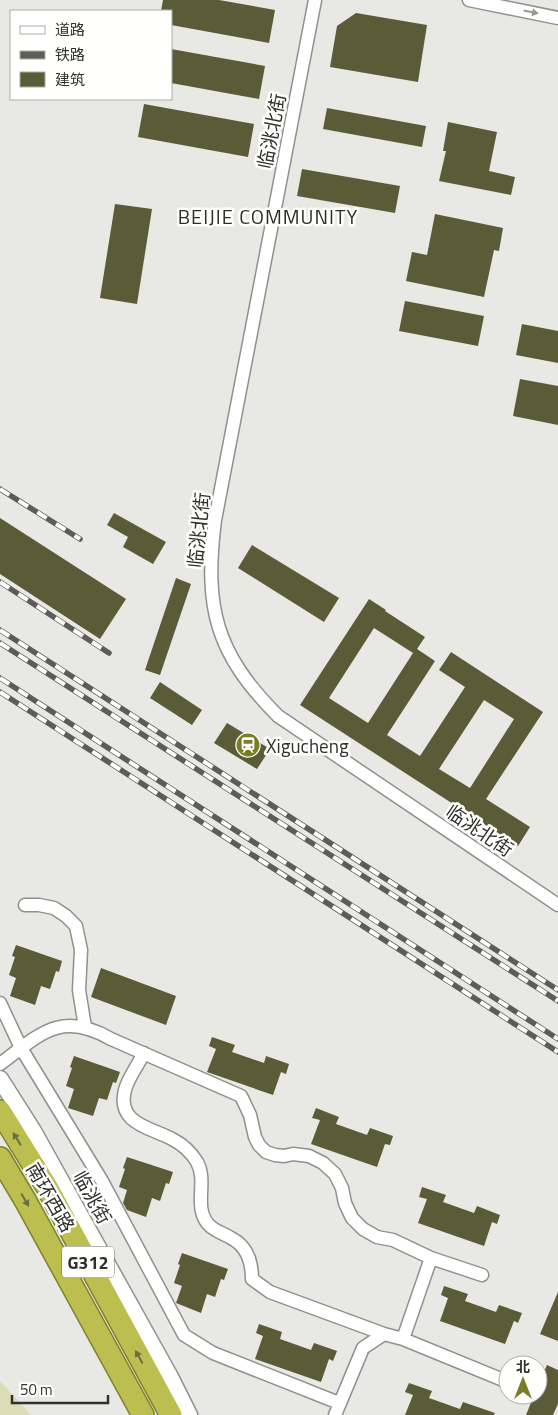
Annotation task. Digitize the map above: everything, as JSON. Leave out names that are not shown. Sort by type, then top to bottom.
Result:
[{"type":"highway","name":"南环西路","points":[[0,1111],[47,1187],[171,1415]]},
{"type":"highway","name":"南环西路","points":[[0,1158],[143,1415]]},
{"type":"street","name":"临洮北街","points":[[315,0],[215,520],[210,564],[213,605],[219,630],[243,677],[278,716],[558,905]]},
{"type":"street","points":[[469,0],[558,18]]},
{"type":"street","points":[[25,905],[54,908],[76,926],[81,950],[79,990],[85,1027]]},
{"type":"street","points":[[0,1002],[22,1048],[102,1181],[184,1335],[213,1353],[339,1402]]},
{"type":"street","points":[[0,1064],[41,1032],[59,1026],[77,1026],[95,1030],[144,1054],[241,1096],[250,1116],[255,1137],[266,1152],[284,1156],[294,1154],[309,1156],[323,1163],[335,1174],[352,1218],[363,1229],[377,1237],[393,1240],[431,1258],[482,1276]]},
{"type":"street","points":[[144,1054],[125,1089],[123,1099],[125,1109],[130,1118],[138,1125],[173,1139],[187,1149],[197,1164],[202,1180],[200,1207],[203,1216],[214,1230],[233,1238],[242,1246],[252,1267],[252,1279],[270,1292],[384,1334],[403,1339],[498,1378]]},
{"type":"street","name":"临洮街","points":[[0,1079],[34,1131],[170,1377],[189,1415]]},
{"type":"street","points":[[403,1339],[431,1258]]},
{"type":"street","points":[[335,1415],[363,1348],[384,1334]]},
{"type":"green space","points":[[0,1381],[31,1415],[0,1415]]},
{"type":"building","points":[[163,0],[219,0],[275,10],[269,43],[172,25],[172,10],[161,10]]},
{"type":"building","points":[[356,13],[427,25],[418,82],[330,67],[337,26]]},
{"type":"building","points":[[172,49],[265,66],[259,99],[172,83]]},
{"type":"building","points":[[144,104],[254,124],[248,157],[138,137]]},
{"type":"building","points":[[327,108],[426,126],[422,147],[323,129]]},
{"type":"building","points":[[448,122],[497,132],[489,171],[515,177],[511,195],[439,181],[446,151],[443,151]]},
{"type":"building","points":[[302,169],[400,186],[395,213],[297,196]]},
{"type":"building","points":[[115,204],[152,209],[137,304],[100,298]]},
{"type":"building","points":[[435,214],[503,228],[499,251],[494,250],[484,297],[406,281],[412,252],[427,255]]},
{"type":"building","points":[[405,301],[484,316],[478,346],[399,331]]},
{"type":"building","points":[[522,324],[558,331],[558,363],[516,355]]},
{"type":"building","points":[[520,379],[558,386],[558,425],[513,416]]},
{"type":"building","points":[[114,513],[166,542],[153,564],[123,547],[128,537],[107,525]]},
{"type":"building","points":[[0,518],[126,599],[100,639],[0,574]]},
{"type":"building","points":[[252,545],[339,598],[324,622],[238,568]]},
{"type":"building","points":[[176,578],[191,584],[160,675],[145,670]]},
{"type":"building","points":[[369,599],[425,637],[417,649],[435,661],[387,735],[420,756],[465,687],[439,670],[451,652],[543,712],[486,799],[530,827],[518,846],[300,705]],"holes":[[[374,628],[413,653],[368,723],[329,698]],[[484,700],[514,719],[470,788],[439,769]]]},
{"type":"building","points":[[160,682],[202,710],[192,725],[150,698]]},
{"type":"building","points":[[227,723],[270,749],[257,769],[214,743]]},
{"type":"building","points":[[16,945],[62,961],[59,972],[56,971],[50,989],[41,986],[35,1005],[10,996],[16,978],[9,975],[15,957],[12,956]]},
{"type":"building","points":[[101,968],[176,996],[166,1025],[91,997]]},
{"type":"building","points":[[212,1037],[235,1045],[232,1052],[264,1063],[266,1056],[289,1064],[286,1074],[281,1072],[273,1095],[207,1072],[216,1049],[209,1046]]},
{"type":"building","points":[[74,1056],[120,1072],[116,1083],[113,1082],[107,1100],[99,1098],[93,1116],[68,1108],[74,1089],[66,1086]]},
{"type":"building","points":[[316,1108],[339,1117],[336,1124],[367,1135],[370,1128],[393,1136],[390,1145],[385,1144],[377,1167],[311,1144],[320,1120],[312,1118]]},
{"type":"building","points":[[127,1157],[173,1172],[169,1184],[166,1183],[160,1201],[152,1198],[146,1217],[127,1210],[123,1203],[127,1190],[119,1187]]},
{"type":"building","points":[[422,1187],[446,1195],[443,1202],[474,1213],[477,1206],[500,1215],[497,1224],[492,1222],[484,1246],[418,1223],[427,1199],[419,1197]]},
{"type":"building","points":[[182,1253],[228,1269],[224,1280],[221,1279],[215,1297],[207,1294],[201,1313],[176,1303],[182,1286],[174,1283]]},
{"type":"building","points":[[444,1286],[468,1294],[465,1301],[496,1312],[499,1305],[522,1313],[518,1323],[514,1321],[505,1344],[440,1321],[448,1298],[441,1295]]},
{"type":"building","points":[[558,1292],[558,1341],[540,1334]]},
{"type":"building","points":[[259,1324],[282,1332],[280,1339],[311,1350],[314,1343],[337,1351],[333,1361],[329,1359],[321,1382],[255,1359],[263,1336],[256,1333]]},
{"type":"building","points":[[548,1365],[558,1370],[558,1404],[553,1415],[526,1415],[530,1405],[548,1405]]},
{"type":"building","points":[[409,1383],[432,1391],[429,1398],[460,1409],[463,1402],[495,1413],[494,1415],[405,1415],[413,1395],[405,1392]]},
{"type":"railway","points":[[0,489],[80,539]]},
{"type":"railway","points":[[0,582],[109,653]]},
{"type":"railway","points":[[0,630],[558,990]]},
{"type":"railway","points":[[0,643],[558,1001]]},
{"type":"railway","points":[[0,678],[558,1039]]},
{"type":"railway","points":[[0,692],[558,1052]]},
{"type":"place","name":"Xigucheng","points":[[248,745]]},
{"type":"district","name":"BEIJIE COMMUNITY","points":[[268,216]]}]
